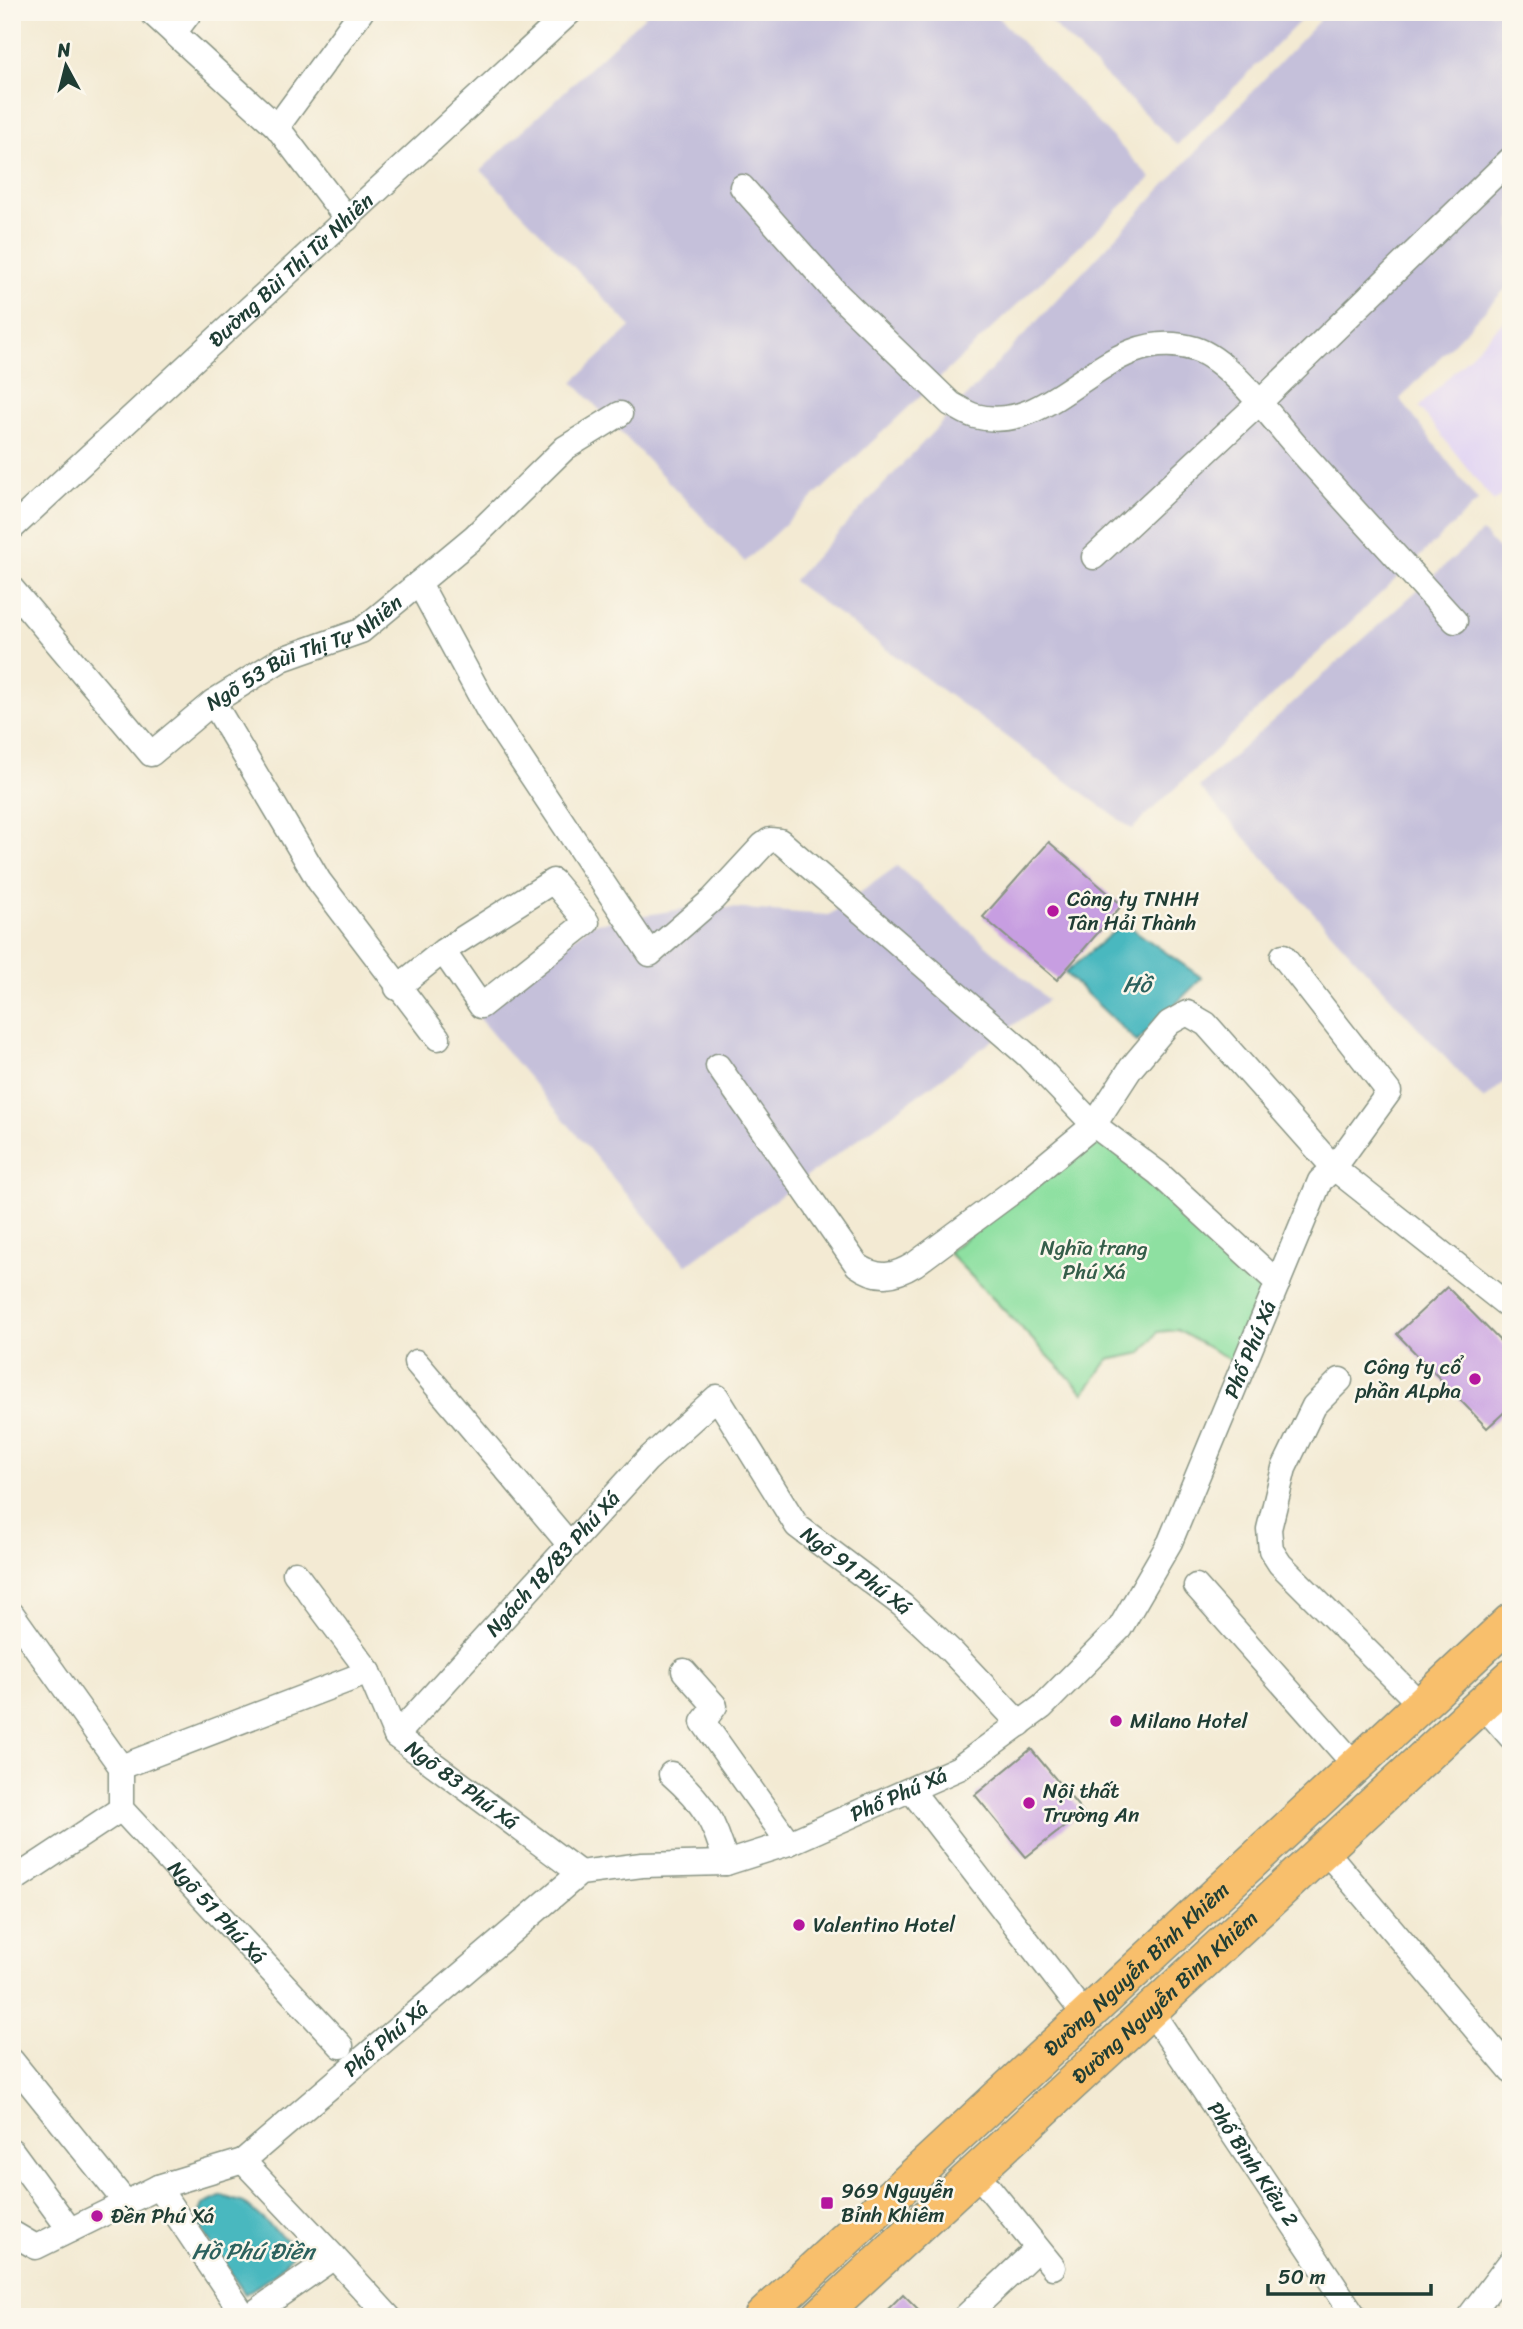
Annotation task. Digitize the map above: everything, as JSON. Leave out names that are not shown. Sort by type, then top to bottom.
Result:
[{"type":"highway","name":"Đường Nguyễn Bỉnh Khiêm","points":[[762,2317],[1087,2018],[1511,1621]]},
{"type":"highway","name":"Đường Nguyễn Bình Khiêm","points":[[819,2317],[1511,1677]]},
{"type":"street","points":[[151,12],[277,127],[348,219]]},
{"type":"street","points":[[174,33],[190,12]]},
{"type":"street","points":[[277,127],[361,12]]},
{"type":"street","name":"Đường Bùi Thị Từ Nhiên","points":[[12,528],[570,12]]},
{"type":"street","points":[[1094,557],[1258,404],[1511,159]]},
{"type":"street","points":[[742,187],[838,295],[951,404],[975,416],[1000,418],[1025,415],[1124,353],[1165,344],[1197,350],[1223,367],[1455,621]]},
{"type":"street","name":"Ngõ 53 Bùi Thị Tự Nhiên","points":[[12,589],[150,754],[213,702],[282,659],[361,631],[474,537],[565,449],[620,414]]},
{"type":"street","points":[[419,583],[488,710],[650,954],[713,899],[763,845],[780,841],[1027,1055],[1094,1125],[1158,1173],[1278,1283]]},
{"type":"street","points":[[213,702],[318,881],[397,988],[438,1038]]},
{"type":"street","points":[[397,988],[443,951],[554,881],[587,922],[481,1006],[443,951]]},
{"type":"street","name":"Phố Phú Xá","points":[[243,2161],[580,1873],[642,1865],[726,1863],[789,1843],[911,1790],[959,1768],[1042,1707],[1120,1628],[1170,1542],[1320,1181],[1334,1168],[1389,1092],[1283,956]]},
{"type":"street","points":[[718,1066],[857,1265],[870,1274],[885,1276],[902,1272],[915,1264],[1015,1190],[1094,1125],[1131,1068],[1169,1023],[1187,1013],[1206,1024],[1334,1168],[1511,1308]]},
{"type":"street","points":[[416,1362],[570,1545]]},
{"type":"street","points":[[1340,1380],[1314,1406],[1284,1468],[1269,1529],[1271,1550],[1280,1564],[1420,1704]]},
{"type":"street","name":"Ngõ 91 Phú Xá","points":[[717,1397],[797,1526],[902,1605],[951,1651],[1020,1724]]},
{"type":"street","name":"Ngách 18/83 Phú Xá","points":[[396,1735],[647,1460],[717,1397]]},
{"type":"street","name":"Ngõ 83 Phú Xá","points":[[295,1573],[369,1672],[396,1735],[580,1873]]},
{"type":"street","points":[[1196,1586],[1355,1765]]},
{"type":"street","points":[[12,1614],[121,1768],[121,1809],[12,1881]]},
{"type":"street","points":[[684,1671],[715,1706],[703,1722],[789,1843]]},
{"type":"street","points":[[121,1768],[369,1672]]},
{"type":"street","points":[[1482,1704],[1511,1737]]},
{"type":"street","points":[[671,1774],[691,1791],[716,1826],[726,1863]]},
{"type":"street","points":[[911,1790],[1087,2018]]},
{"type":"street","name":"Ngõ 51 Phú Xá","points":[[121,1809],[341,2046]]},
{"type":"street","points":[[1325,1850],[1511,2071]]},
{"type":"street","name":"Phố Bình Kiều 2","points":[[1151,2011],[1355,2317]]},
{"type":"street","points":[[12,2061],[126,2203]]},
{"type":"street","points":[[12,2151],[70,2230]]},
{"type":"street","points":[[12,2233],[36,2246],[158,2187],[243,2161],[389,2317]]},
{"type":"street","points":[[965,2317],[1045,2258],[976,2172]]},
{"type":"street","points":[[158,2187],[247,2317],[334,2257]]},
{"type":"street","points":[[1469,2317],[1511,2261]]},
{"type":"shaded area","points":[[649,12],[993,12],[1151,178],[745,562],[573,382],[631,327],[481,170]]},
{"type":"shaded area","points":[[1040,12],[1309,12],[1177,145]]},
{"type":"shaded area","points":[[1327,12],[1511,12],[1511,283],[1400,399],[1478,501],[1132,829],[793,581]]},
{"type":"shaded area","points":[[1511,314],[1511,485],[1494,502],[1419,407]]},
{"type":"shaded area","points":[[1482,532],[1511,563],[1511,1076],[1484,1100],[1199,787]]},
{"type":"shaded area","points":[[897,866],[1048,1000],[686,1265],[478,1017],[591,924],[701,906],[829,915]]},
{"type":"green space","name":"Nghĩa trang Phú Xá","points":[[1098,1135],[1268,1284],[1231,1360],[1177,1330],[1158,1332],[1142,1353],[1108,1360],[1084,1393],[948,1252]]},
{"type":"water","name":"Hồ","points":[[1124,923],[1202,978],[1137,1042],[1065,973]]},
{"type":"water","name":"Hồ Phú Điền","points":[[222,2196],[244,2203],[297,2249],[274,2275],[245,2294],[196,2222],[203,2205]]},
{"type":"building","name":"Công ty TNHH Tân Hải Thành","points":[[1049,842],[1122,905],[1057,980],[983,917]]},
{"type":"building","name":"Công ty cổ phần ALpha","points":[[1447,1287],[1511,1352],[1511,1406],[1487,1428],[1397,1334]]},
{"type":"building","name":"Nội thất Trường An","points":[[1031,1749],[1083,1812],[1026,1857],[975,1795]]},
{"type":"building","points":[[903,2294],[926,2317],[880,2317]]},
{"type":"place","name":"Công ty TNHH Tân Hải Thành","points":[[1053,911]]},
{"type":"place","name":"Công ty cổ phần ALpha","points":[[1475,1379]]},
{"type":"place","name":"Milano Hotel","points":[[1116,1721]]},
{"type":"place","name":"Nội thất Trường An","points":[[1029,1803]]},
{"type":"place","name":"Valentino Hotel","points":[[799,1925]]},
{"type":"place","name":"969 Nguyễn Bỉnh Khiêm","points":[[827,2203]]},
{"type":"place","name":"Đền Phú Xá","points":[[97,2216]]}]
